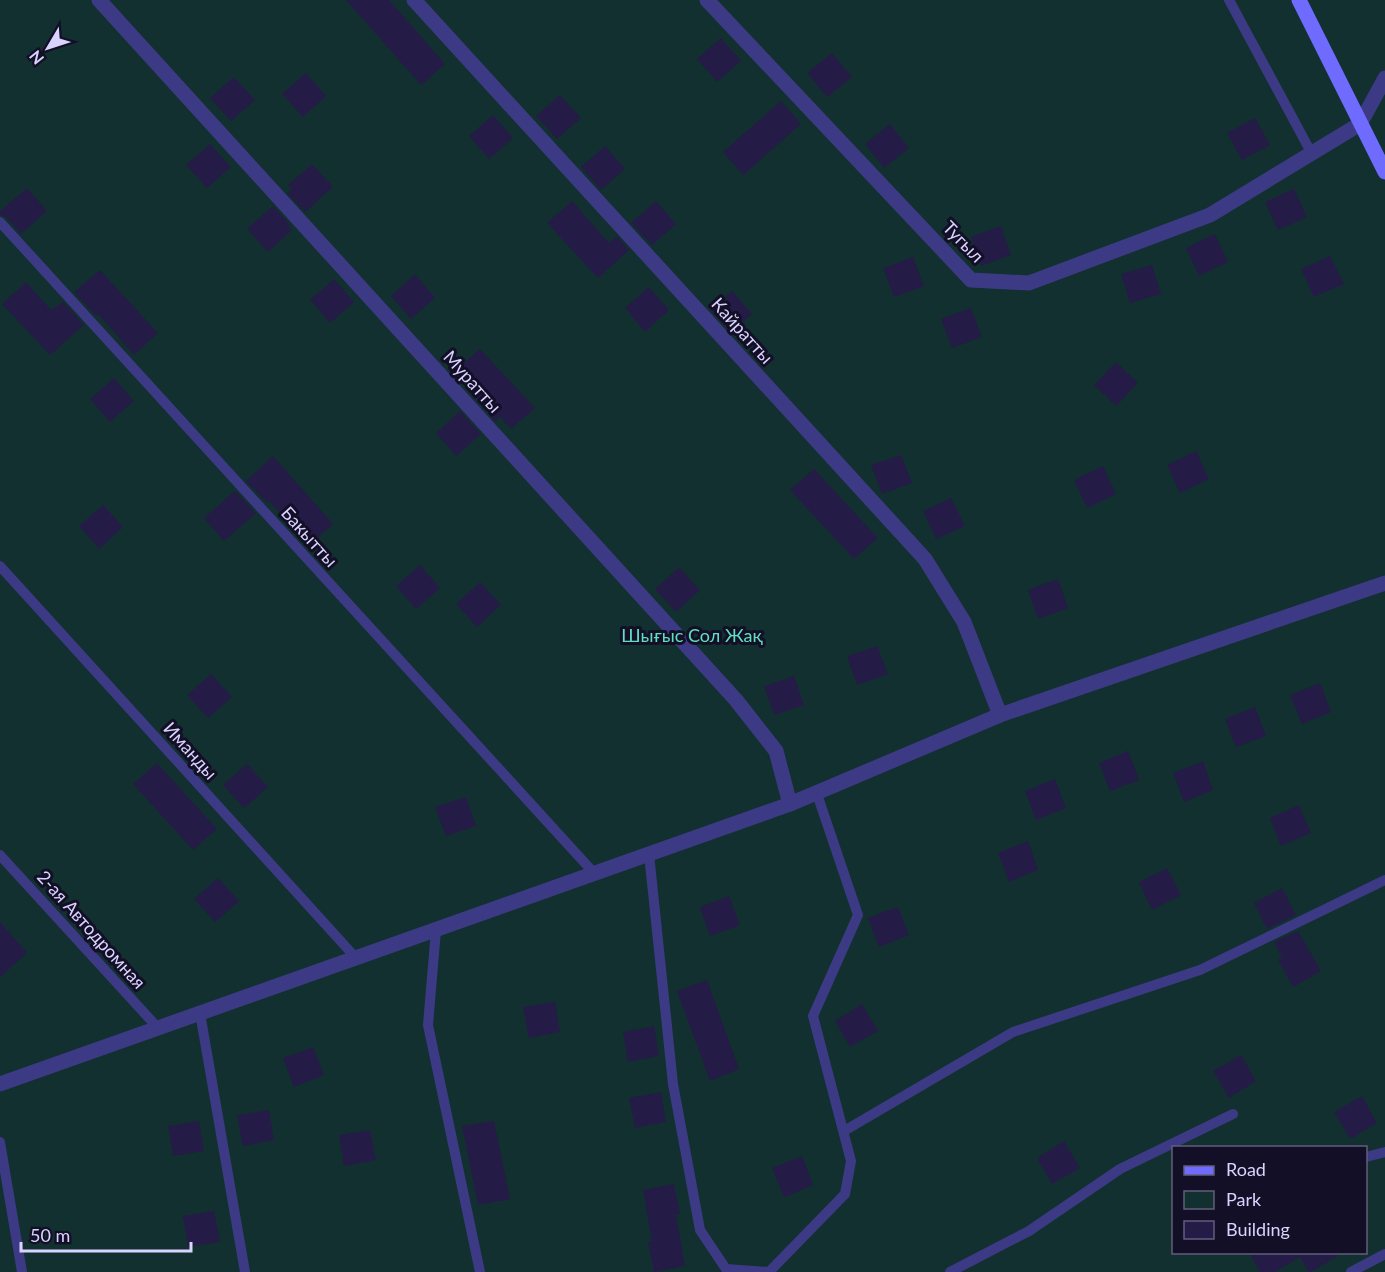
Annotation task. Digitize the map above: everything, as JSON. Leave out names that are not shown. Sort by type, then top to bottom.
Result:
[{"type":"street","name":"Муратты","points":[[99,0],[736,700],[776,751],[790,804]]},
{"type":"street","name":"Кайратты","points":[[414,0],[925,559],[964,622],[1000,715]]},
{"type":"street","name":"Тугыл","points":[[707,0],[971,280],[1029,283],[1210,215],[1360,124]]},
{"type":"street","points":[[1299,0],[1385,172]]},
{"type":"street","points":[[1360,124],[1385,78]]},
{"type":"street","points":[[0,1084],[790,804],[1000,715],[1385,583]]},
{"type":"lane","points":[[1229,0],[1312,153]]},
{"type":"lane","name":"Бакытты","points":[[0,222],[594,873]]},
{"type":"lane","name":"Иманды","points":[[0,566],[356,958]]},
{"type":"lane","points":[[649,854],[673,1084],[700,1230],[726,1269],[768,1272],[845,1194],[851,1161],[813,1016],[858,915],[817,794]]},
{"type":"lane","name":"2-ая Автодромная","points":[[0,855],[158,1028]]},
{"type":"lane","points":[[843,1131],[1013,1032],[1200,970],[1385,879]]},
{"type":"lane","points":[[436,930],[428,1025],[480,1272]]},
{"type":"lane","points":[[200,1013],[245,1272]]},
{"type":"lane","points":[[950,1272],[1029,1231],[1120,1169],[1233,1114]]},
{"type":"lane","points":[[0,1142],[22,1272]]},
{"type":"lane","points":[[1367,1156],[1385,1152]]},
{"type":"lane","points":[[1351,1272],[1385,1254]]},
{"type":"green space","name":"Шығыс Сол Жақ","points":[[0,0],[1385,0],[1385,1272],[0,1272]]},
{"type":"building","points":[[346,0],[389,0],[445,64],[421,85]]},
{"type":"building","points":[[721,38],[741,61],[717,82],[697,59]]},
{"type":"building","points":[[832,53],[852,77],[827,97],[807,73]]},
{"type":"building","points":[[306,73],[326,96],[303,117],[282,94]]},
{"type":"building","points":[[234,77],[255,100],[231,121],[210,98]]},
{"type":"building","points":[[560,95],[581,118],[557,139],[536,116]]},
{"type":"building","points":[[781,101],[801,124],[743,175],[723,152]]},
{"type":"building","points":[[493,115],[513,138],[489,159],[469,136]]},
{"type":"building","points":[[1255,118],[1270,145],[1242,160],[1227,133]]},
{"type":"building","points":[[890,124],[909,148],[884,168],[865,144]]},
{"type":"building","points":[[210,144],[231,167],[207,188],[186,165]]},
{"type":"building","points":[[605,146],[625,169],[601,190],[581,167]]},
{"type":"building","points":[[312,164],[333,187],[305,212],[287,193],[292,189],[288,185]]},
{"type":"building","points":[[27,188],[47,211],[21,234],[6,217],[0,215],[0,211]]},
{"type":"building","points":[[1294,189],[1307,217],[1278,230],[1265,202]]},
{"type":"building","points":[[572,201],[609,243],[617,236],[629,250],[598,278],[547,223]]},
{"type":"building","points":[[656,201],[676,224],[652,245],[631,223]]},
{"type":"building","points":[[273,206],[292,230],[268,252],[247,229]]},
{"type":"building","points":[[1001,226],[1011,255],[981,266],[971,237]]},
{"type":"building","points":[[1215,234],[1228,262],[1199,276],[1186,248]]},
{"type":"building","points":[[1330,256],[1344,284],[1314,297],[1301,269]]},
{"type":"building","points":[[913,257],[924,286],[894,297],[883,268]]},
{"type":"building","points":[[1152,265],[1161,294],[1130,303],[1121,274]]},
{"type":"building","points":[[100,270],[158,333],[134,355],[99,315],[96,316],[74,292]]},
{"type":"building","points":[[415,274],[435,298],[411,319],[391,296]]},
{"type":"building","points":[[334,279],[354,302],[330,323],[310,300]]},
{"type":"building","points":[[26,282],[51,310],[63,302],[84,325],[50,355],[2,304]]},
{"type":"building","points":[[649,287],[669,310],[645,332],[625,308]]},
{"type":"building","points":[[732,291],[752,314],[731,332],[710,310]]},
{"type":"building","points":[[971,308],[982,337],[952,348],[941,319]]},
{"type":"building","points":[[480,349],[535,408],[511,429],[500,417],[495,421],[475,398],[478,395],[456,370]]},
{"type":"building","points":[[1116,362],[1138,383],[1116,406],[1094,385]]},
{"type":"building","points":[[114,378],[134,401],[110,422],[90,399]]},
{"type":"building","points":[[460,411],[481,434],[456,456],[436,433]]},
{"type":"building","points":[[1196,451],[1209,479],[1180,493],[1167,465]]},
{"type":"building","points":[[901,455],[912,483],[882,494],[871,465]]},
{"type":"building","points":[[273,456],[333,524],[309,545],[269,501],[267,503],[246,481]]},
{"type":"building","points":[[1103,466],[1116,494],[1087,508],[1074,480]]},
{"type":"building","points":[[814,469],[878,538],[854,559],[790,490]]},
{"type":"building","points":[[235,491],[256,513],[224,541],[204,518]]},
{"type":"building","points":[[951,498],[965,526],[936,539],[923,511]]},
{"type":"building","points":[[103,505],[123,527],[99,549],[79,526]]},
{"type":"building","points":[[420,565],[440,588],[416,609],[396,586]]},
{"type":"building","points":[[679,567],[700,590],[676,612],[655,589]]},
{"type":"building","points":[[1058,579],[1068,608],[1038,619],[1028,590]]},
{"type":"building","points":[[480,582],[501,605],[477,627],[456,604]]},
{"type":"building","points":[[877,646],[888,674],[857,685],[847,656]]},
{"type":"building","points":[[211,674],[232,697],[208,718],[187,695]]},
{"type":"building","points":[[794,676],[804,705],[774,715],[764,686]]},
{"type":"building","points":[[1320,683],[1331,712],[1302,724],[1290,695]]},
{"type":"building","points":[[1255,707],[1266,736],[1236,747],[1225,719]]},
{"type":"building","points":[[1128,751],[1139,780],[1110,791],[1099,763]]},
{"type":"building","points":[[1203,761],[1213,790],[1184,802],[1173,773]]},
{"type":"building","points":[[157,763],[217,829],[193,850],[133,784]]},
{"type":"building","points":[[247,764],[268,787],[244,808],[223,785]]},
{"type":"building","points":[[1055,779],[1066,808],[1036,820],[1025,791]]},
{"type":"building","points":[[466,797],[476,826],[446,836],[435,807]]},
{"type":"building","points":[[1299,805],[1311,833],[1281,846],[1270,818]]},
{"type":"building","points":[[1028,841],[1038,870],[1009,882],[998,853]]},
{"type":"building","points":[[1167,868],[1181,895],[1152,910],[1139,882]]},
{"type":"building","points":[[218,878],[239,901],[215,922],[194,899]]},
{"type":"building","points":[[1282,888],[1296,915],[1267,929],[1254,903]]},
{"type":"building","points":[[729,896],[740,925],[710,936],[700,907]]},
{"type":"building","points":[[898,907],[909,935],[879,947],[868,918]]},
{"type":"building","points":[[0,922],[27,953],[0,977]]},
{"type":"building","points":[[1298,931],[1321,971],[1293,987],[1278,960],[1282,958],[1274,942]]},
{"type":"building","points":[[707,980],[739,1069],[710,1081],[677,991]]},
{"type":"building","points":[[555,1002],[560,1032],[529,1038],[523,1007]]},
{"type":"building","points":[[862,1004],[878,1031],[850,1047],[835,1021]]},
{"type":"building","points":[[654,1026],[659,1056],[628,1062],[623,1032]]},
{"type":"building","points":[[313,1047],[324,1075],[294,1087],[283,1058]]},
{"type":"building","points":[[1241,1055],[1256,1081],[1229,1098],[1213,1071]]},
{"type":"building","points":[[661,1092],[666,1122],[635,1128],[629,1098]]},
{"type":"building","points":[[1362,1096],[1377,1123],[1350,1139],[1334,1112]]},
{"type":"building","points":[[269,1110],[274,1140],[243,1146],[237,1115]]},
{"type":"building","points":[[199,1121],[204,1151],[173,1156],[168,1126]]},
{"type":"building","points":[[494,1121],[510,1199],[478,1205],[462,1126]]},
{"type":"building","points":[[370,1130],[376,1160],[344,1166],[339,1135]]},
{"type":"building","points":[[1064,1141],[1080,1168],[1052,1184],[1037,1158]]},
{"type":"building","points":[[802,1156],[813,1185],[784,1197],[772,1168]]},
{"type":"building","points":[[674,1184],[680,1214],[676,1215],[685,1266],[654,1272],[648,1242],[652,1241],[643,1190]]},
{"type":"building","points":[[214,1211],[220,1242],[188,1247],[183,1216]]},
{"type":"building","points":[[1250,1254],[1341,1254],[1311,1272],[1300,1257],[1275,1272],[1260,1272]]}]
